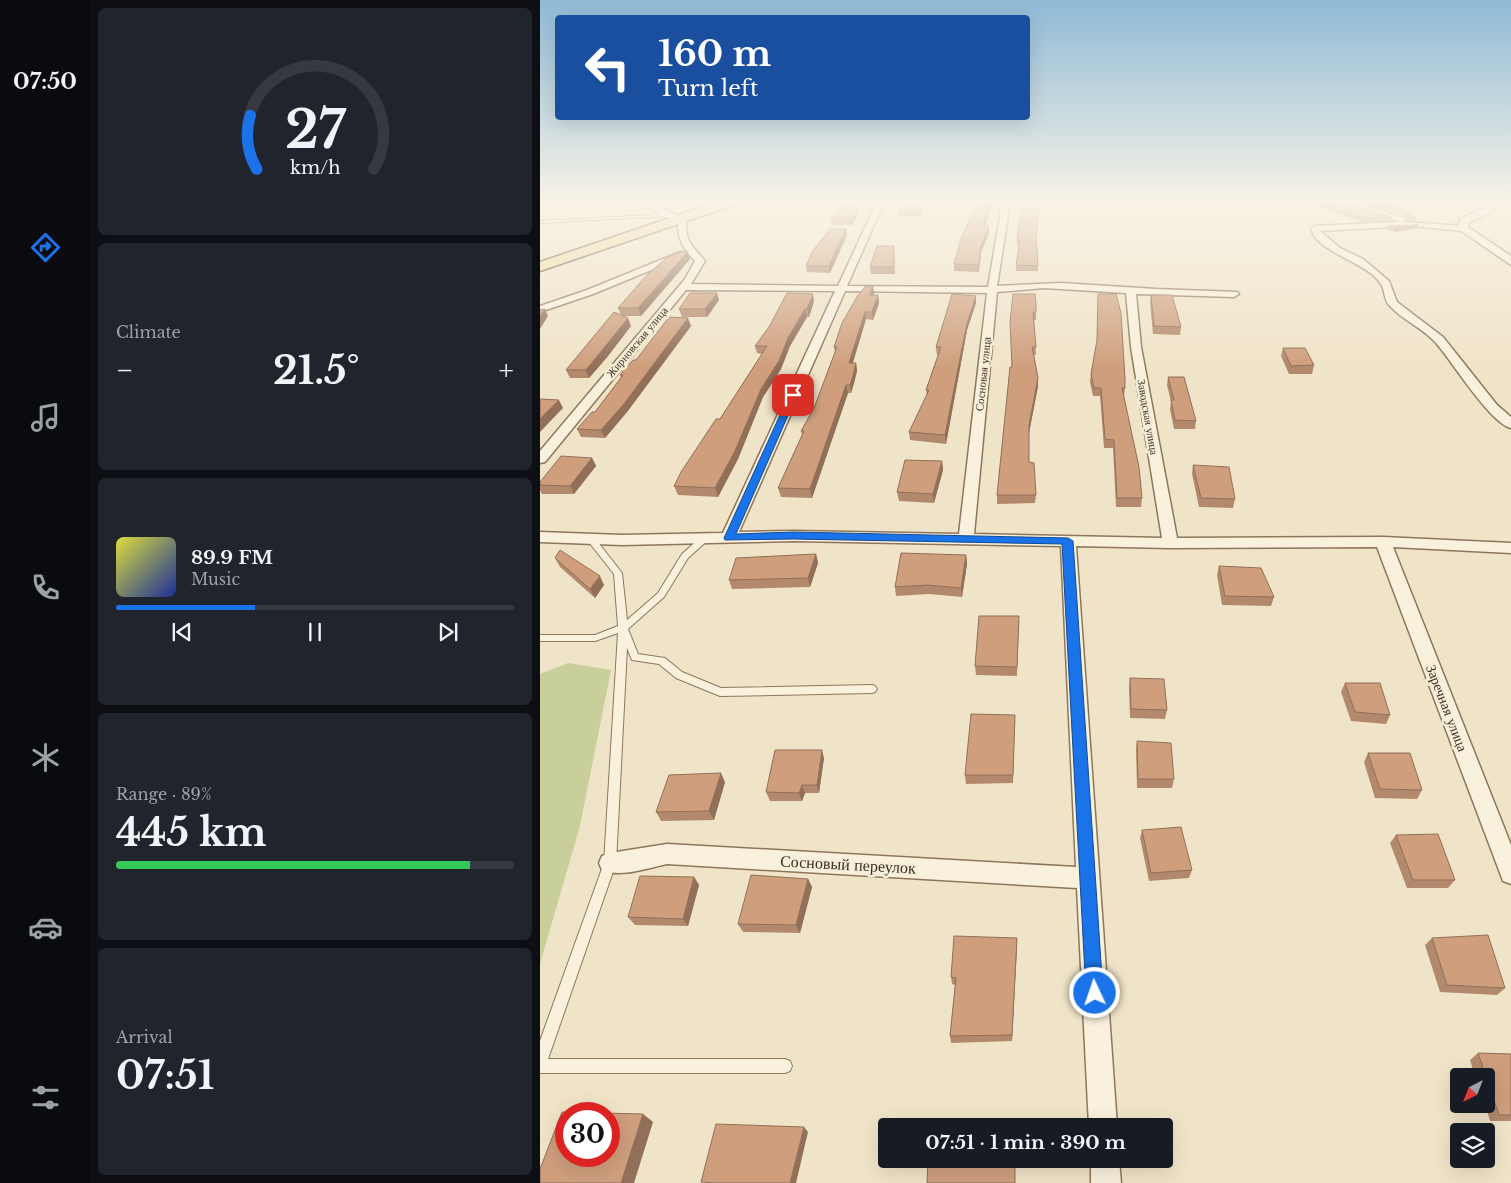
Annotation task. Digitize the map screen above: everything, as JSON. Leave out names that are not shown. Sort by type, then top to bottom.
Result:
[{"type":"main road","points":[[540,267],[572,256]]},
{"type":"street","points":[[540,309],[590,292],[677,256]]},
{"type":"street","name":"Жирновская улица","points":[[540,459],[683,287],[700,261],[695,256]]},
{"type":"street","points":[[729,538],[856,256]]},
{"type":"street","name":"Сосновая улица","points":[[966,539],[992,290],[997,256]]},
{"type":"street","points":[[1350,256],[1360,261],[1386,283],[1392,303],[1438,340],[1492,408],[1511,424]]},
{"type":"street","points":[[683,287],[992,290],[1017,286],[1105,287],[1131,291],[1234,294]]},
{"type":"street","name":"Заводская улица","points":[[1131,291],[1136,347],[1170,543]]},
{"type":"street","points":[[540,537],[591,539],[794,536],[1170,543],[1384,542],[1511,548]]},
{"type":"street","points":[[1068,541],[1103,1118]]},
{"type":"street","name":"Заречная улица","points":[[1384,542],[1511,873]]},
{"type":"street","name":"Сосновый переулок","points":[[610,863],[667,854],[1088,878]]},
{"type":"street","points":[[1105,1168],[1106,1183]]},
{"type":"lane","points":[[540,638],[595,638],[623,628],[661,595],[684,556],[705,538]]},
{"type":"lane","points":[[540,1061],[610,863],[623,628],[618,574],[591,539]]},
{"type":"lane","points":[[623,628],[635,657],[662,661],[679,675],[720,692],[872,689]]},
{"type":"lane","points":[[540,1066],[785,1066]]},
{"type":"green space","points":[[568,663],[611,670],[580,826],[540,964],[540,674]]},
{"type":"building","points":[[684,256],[638,308],[618,308],[646,276],[666,258]]},
{"type":"building","points":[[810,256],[833,256],[829,266],[806,266]]},
{"type":"building","points":[[874,256],[894,256],[894,267],[870,267]]},
{"type":"building","points":[[956,256],[980,256],[979,265],[954,264]]},
{"type":"building","points":[[1017,256],[1037,256],[1038,266],[1016,265]]},
{"type":"building","points":[[866,286],[873,286],[870,295],[878,295],[872,312],[865,312],[849,363],[856,363],[853,376],[850,385],[846,385],[810,489],[778,488],[804,431],[801,431],[814,408],[837,347],[834,347],[842,323],[858,295]]},
{"type":"building","points":[[690,293],[717,293],[705,309],[679,309]]},
{"type":"building","points":[[787,293],[813,294],[807,309],[805,309],[788,338],[779,361],[761,389],[735,451],[715,488],[674,486],[681,472],[716,419],[720,419],[767,346],[755,346],[769,327]]},
{"type":"building","points":[[952,294],[976,296],[967,323],[945,435],[909,432],[929,390],[926,390],[941,347],[936,347]]},
{"type":"building","points":[[1013,294],[1035,294],[1036,312],[1033,312],[1036,347],[1032,347],[1038,378],[1029,425],[1029,462],[1034,463],[1036,495],[997,495],[1010,367],[1012,367],[1010,322]]},
{"type":"building","points":[[1098,294],[1116,294],[1121,313],[1125,379],[1125,388],[1122,388],[1139,467],[1142,498],[1117,498],[1114,440],[1105,439],[1101,388],[1094,388],[1091,374],[1097,340]]},
{"type":"building","points":[[1151,295],[1172,295],[1181,327],[1154,326]]},
{"type":"building","points":[[614,312],[628,318],[586,370],[566,370]]},
{"type":"building","points":[[669,317],[688,318],[624,404],[601,430],[577,429],[592,412],[595,412],[623,375],[620,375],[633,360],[636,360]]},
{"type":"building","points":[[1283,348],[1305,348],[1314,365],[1291,366]]},
{"type":"building","points":[[1168,377],[1184,377],[1196,421],[1175,420],[1171,400],[1174,400]]},
{"type":"building","points":[[540,399],[559,400],[540,419]]},
{"type":"building","points":[[561,456],[592,458],[570,486],[540,485],[540,482]]},
{"type":"building","points":[[905,460],[942,461],[933,494],[897,492]]},
{"type":"building","points":[[1193,465],[1229,467],[1235,499],[1201,498]]},
{"type":"building","points":[[560,550],[600,576],[590,589],[555,558]]},
{"type":"building","points":[[901,553],[966,555],[961,588],[928,585],[895,587]]},
{"type":"building","points":[[816,554],[808,578],[729,580],[736,558]]},
{"type":"building","points":[[1219,566],[1261,568],[1274,597],[1225,596]]},
{"type":"building","points":[[979,616],[1019,616],[1017,667],[975,666]]},
{"type":"building","points":[[1130,678],[1164,679],[1167,710],[1131,709]]},
{"type":"building","points":[[1345,683],[1380,683],[1390,715],[1355,712]]},
{"type":"building","points":[[971,714],[1015,715],[1013,775],[965,775]]},
{"type":"building","points":[[1137,741],[1171,743],[1174,779],[1138,779]]},
{"type":"building","points":[[775,750],[822,750],[817,785],[802,785],[799,793],[766,792]]},
{"type":"building","points":[[1368,753],[1410,753],[1422,790],[1380,789]]},
{"type":"building","points":[[721,773],[709,811],[656,812],[669,775]]},
{"type":"building","points":[[1181,827],[1192,870],[1151,873],[1142,830]]},
{"type":"building","points":[[1438,834],[1455,880],[1413,880],[1396,835]]},
{"type":"building","points":[[751,875],[808,879],[796,925],[738,924]]},
{"type":"building","points":[[640,876],[694,877],[683,919],[628,917]]},
{"type":"building","points":[[1488,935],[1505,988],[1447,985],[1432,938]]},
{"type":"building","points":[[954,936],[1017,938],[1012,1035],[950,1036],[956,978],[951,977]]},
{"type":"building","points":[[1478,1053],[1511,1054],[1511,1115],[1499,1115],[1495,1103],[1495,1068],[1483,1068]]},
{"type":"building","points":[[620,1113],[643,1114],[621,1183],[540,1183],[540,1169],[555,1130],[555,1167],[620,1167]]},
{"type":"building","points":[[716,1124],[804,1127],[790,1183],[701,1182]]},
{"type":"building","points":[[928,1168],[1015,1168],[1015,1183],[927,1183]]},
{"type":"route","points":[[793,395],[729,538],[794,536],[1068,541],[1095,993]]}]
